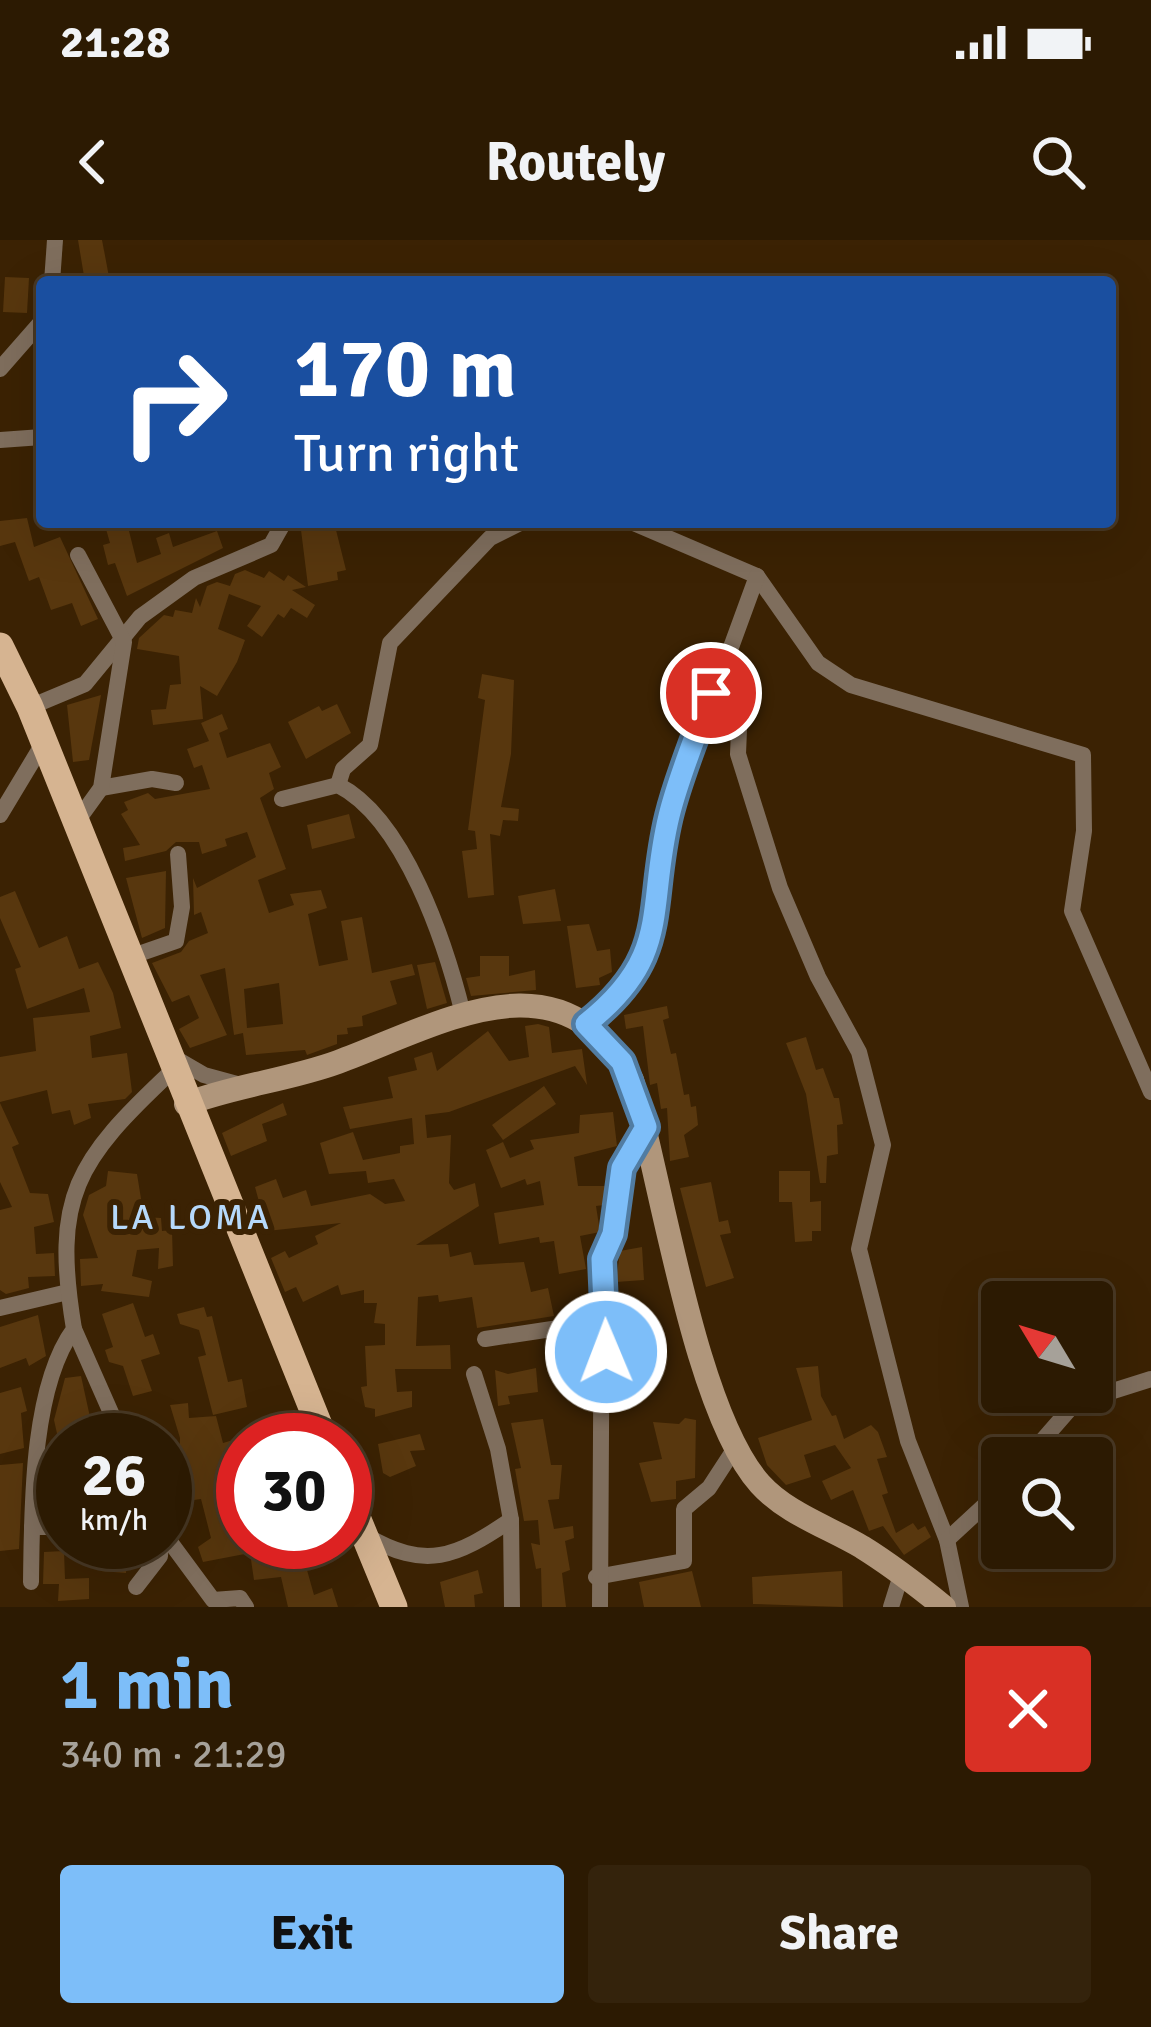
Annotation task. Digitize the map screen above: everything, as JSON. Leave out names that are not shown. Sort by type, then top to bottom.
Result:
[{"type":"main road","points":[[0,646],[30,706],[168,1061],[314,1413]]},
{"type":"main road","points":[[186,1104],[238,1084],[335,1064],[463,1014],[532,1005],[586,1024],[622,1062],[646,1127],[685,1294],[736,1445],[759,1483],[788,1507],[902,1572],[944,1607]]},
{"type":"main road","points":[[372,1554],[394,1607]]},
{"type":"street","points":[[52,276],[55,240]]},
{"type":"street","points":[[0,369],[36,328]]},
{"type":"street","points":[[0,440],[36,437]]},
{"type":"street","points":[[30,706],[85,684],[140,617],[194,578],[271,545],[281,528]]},
{"type":"street","points":[[338,785],[343,769],[370,746],[389,643],[490,538],[510,528]]},
{"type":"street","points":[[645,528],[757,575],[818,663],[851,685],[1083,755],[1084,832],[1072,910],[1151,1092]]},
{"type":"street","points":[[75,824],[101,788],[124,642],[78,555]]},
{"type":"street","points":[[586,1024],[623,994],[650,944],[669,817],[725,652],[757,575]]},
{"type":"street","points":[[725,652],[742,680],[738,754],[780,888],[818,977],[860,1052],[883,1144],[859,1249],[908,1441],[946,1540],[961,1607]]},
{"type":"street","points":[[0,814],[44,742]]},
{"type":"street","points":[[101,788],[152,779],[176,783]]},
{"type":"street","points":[[282,800],[338,785],[355,794],[387,829],[446,944],[463,1014]]},
{"type":"street","points":[[128,958],[176,941],[182,907],[178,854]]},
{"type":"street","points":[[111,1413],[74,1329],[68,1292],[68,1206],[118,1122],[168,1061],[238,1084]]},
{"type":"street","points":[[198,1132],[210,1110],[238,1084]]},
{"type":"street","points":[[600,1607],[596,1577],[605,1321],[602,1259],[613,1234],[622,1168],[646,1127]]},
{"type":"street","points":[[0,1308],[68,1292]]},
{"type":"street","points":[[485,1339],[605,1321]]},
{"type":"street","points":[[31,1582],[32,1474],[54,1355],[74,1329]]},
{"type":"street","points":[[474,1374],[498,1449],[511,1520],[512,1607]]},
{"type":"street","points":[[1045,1437],[1075,1403],[1151,1379]]},
{"type":"street","points":[[596,1577],[684,1561],[684,1509],[709,1488],[736,1445]]},
{"type":"street","points":[[946,1540],[981,1508]]},
{"type":"street","points":[[372,1539],[405,1558],[422,1558],[464,1550],[511,1520]]},
{"type":"street","points":[[136,1587],[150,1569]]},
{"type":"street","points":[[188,1569],[213,1600],[240,1598],[246,1607]]},
{"type":"street","points":[[891,1607],[902,1572]]},
{"type":"building","points":[[78,240],[102,240],[109,276],[84,276]]},
{"type":"building","points":[[5,277],[29,278],[27,313],[3,312]]},
{"type":"building","points":[[27,518],[34,547],[60,537],[98,619],[81,626],[72,603],[51,610],[39,577],[29,581],[15,542],[0,546],[0,521]]},
{"type":"building","points":[[106,528],[136,528],[129,531],[137,563],[161,554],[156,538],[169,533],[173,547],[217,531],[223,548],[127,596],[115,563],[108,565],[103,545],[110,543]]},
{"type":"building","points":[[301,528],[336,528],[346,570],[337,572],[338,580],[308,586]]},
{"type":"building","points":[[245,570],[264,578],[269,571],[284,581],[288,575],[306,587],[292,590],[315,605],[307,618],[291,608],[284,618],[278,614],[262,637],[247,626],[261,606],[229,594],[218,629],[245,640],[237,662],[217,696],[200,686],[203,719],[153,725],[151,710],[166,709],[170,685],[181,684],[179,656],[137,649],[139,638],[164,615],[173,617],[175,610],[192,613],[196,598],[200,607],[207,586],[217,582],[230,586],[235,574]]},
{"type":"building","points":[[482,674],[514,680],[511,754],[501,807],[519,809],[518,821],[503,820],[500,836],[490,834],[494,895],[468,898],[462,851],[477,849],[475,831],[468,830],[485,700],[478,698]]},
{"type":"building","points":[[101,695],[89,760],[73,762],[67,705]]},
{"type":"building","points":[[337,704],[351,733],[306,759],[288,722],[319,706],[322,711]]},
{"type":"building","points":[[222,714],[228,729],[219,733],[227,758],[270,743],[281,767],[269,773],[274,789],[260,798],[286,869],[258,880],[269,913],[294,905],[290,894],[321,890],[327,908],[308,914],[319,966],[348,960],[341,921],[362,917],[372,973],[412,964],[415,975],[390,981],[397,1004],[362,1016],[363,1026],[347,1028],[348,1034],[337,1035],[337,1044],[307,1055],[305,1050],[246,1055],[243,1033],[234,1035],[225,968],[200,975],[227,1035],[190,1048],[179,1029],[199,1018],[189,995],[172,1002],[152,963],[181,952],[189,941],[208,933],[201,912],[194,915],[193,878],[197,888],[256,857],[247,832],[225,839],[227,846],[202,854],[199,842],[176,842],[166,851],[125,861],[123,848],[140,845],[121,814],[128,810],[124,802],[148,793],[155,799],[210,789],[202,765],[194,768],[187,749],[209,741],[201,723]],"holes":[[[279,983],[283,1024],[247,1028],[244,989]]]},
{"type":"building","points":[[349,814],[355,838],[312,849],[307,825]]},
{"type":"building","points":[[166,871],[165,928],[142,938],[126,878]]},
{"type":"building","points":[[555,889],[561,921],[523,924],[518,896]]},
{"type":"building","points":[[15,891],[39,948],[67,936],[79,969],[98,962],[113,993],[121,1028],[90,1036],[92,1058],[127,1053],[132,1092],[125,1099],[88,1104],[91,1118],[74,1125],[70,1110],[52,1114],[47,1090],[0,1102],[0,1057],[36,1051],[33,1018],[90,1012],[84,988],[27,1009],[15,969],[21,967],[0,918],[0,897]]},
{"type":"building","points":[[589,924],[597,951],[610,949],[612,972],[599,978],[600,985],[576,988],[567,926]]},
{"type":"building","points":[[480,956],[509,956],[509,976],[535,970],[536,990],[471,996],[466,978],[480,976]]},
{"type":"building","points":[[435,962],[447,1003],[427,1009],[417,965]]},
{"type":"building","points":[[667,1006],[669,1018],[663,1020],[671,1054],[676,1053],[684,1095],[689,1094],[691,1107],[696,1106],[698,1125],[684,1135],[689,1157],[670,1161],[667,1108],[661,1109],[657,1083],[650,1085],[643,1026],[626,1029],[624,1015]]},
{"type":"building","points":[[525,1026],[549,1027],[552,1053],[582,1049],[587,1085],[575,1066],[449,1112],[425,1115],[427,1138],[451,1135],[449,1183],[454,1190],[475,1183],[479,1206],[416,1245],[448,1244],[450,1257],[471,1252],[474,1265],[524,1262],[531,1292],[548,1288],[554,1316],[477,1328],[472,1297],[439,1302],[438,1295],[418,1297],[416,1346],[450,1345],[451,1369],[395,1369],[397,1392],[412,1391],[412,1407],[375,1417],[375,1409],[365,1407],[361,1387],[367,1386],[365,1346],[385,1345],[385,1324],[374,1323],[377,1303],[364,1303],[364,1290],[341,1295],[338,1285],[303,1302],[296,1287],[285,1292],[271,1258],[285,1251],[289,1258],[318,1244],[315,1236],[341,1223],[267,1231],[255,1187],[276,1179],[283,1198],[306,1190],[311,1206],[370,1194],[385,1204],[405,1201],[394,1179],[368,1183],[366,1171],[329,1174],[320,1143],[353,1132],[363,1160],[400,1153],[400,1146],[414,1144],[412,1118],[350,1129],[343,1107],[393,1098],[388,1077],[417,1070],[414,1058],[432,1052],[437,1071],[488,1031],[509,1061],[529,1057]]},
{"type":"building","points":[[806,1037],[816,1070],[823,1068],[834,1098],[839,1098],[843,1124],[837,1125],[838,1154],[827,1156],[826,1183],[820,1183],[806,1094],[786,1043]]},
{"type":"building","points":[[544,1086],[556,1104],[503,1140],[492,1125]]},
{"type":"building","points":[[0,1103],[19,1144],[12,1147],[30,1193],[48,1194],[54,1222],[34,1227],[36,1254],[54,1253],[55,1276],[28,1277],[29,1288],[6,1294],[0,1290],[0,1210],[12,1207],[0,1182]]},
{"type":"building","points":[[283,1103],[287,1115],[262,1124],[267,1141],[231,1156],[222,1133]]},
{"type":"building","points":[[613,1112],[617,1146],[574,1157],[578,1186],[607,1186],[604,1205],[596,1206],[600,1232],[580,1236],[586,1269],[559,1274],[554,1241],[540,1243],[539,1237],[499,1244],[494,1213],[544,1205],[540,1181],[527,1185],[525,1179],[501,1188],[486,1150],[503,1142],[510,1158],[534,1149],[530,1140],[579,1133],[580,1115]]},
{"type":"building","points":[[108,1171],[137,1174],[144,1217],[161,1218],[162,1231],[172,1230],[173,1266],[158,1269],[159,1248],[137,1250],[132,1276],[152,1281],[149,1297],[101,1291],[103,1284],[81,1286],[80,1259],[98,1258],[83,1215],[89,1195],[106,1186]]},
{"type":"building","points":[[779,1171],[810,1171],[810,1202],[821,1201],[821,1231],[812,1231],[812,1241],[795,1242],[792,1202],[779,1202]]},
{"type":"building","points":[[711,1182],[719,1222],[728,1220],[731,1233],[720,1235],[734,1278],[706,1287],[680,1188]]},
{"type":"building","points":[[642,1247],[644,1280],[616,1282],[620,1251]]},
{"type":"building","points":[[133,1303],[145,1337],[153,1334],[160,1354],[141,1360],[152,1391],[133,1396],[123,1366],[109,1362],[105,1350],[113,1347],[102,1314]]},
{"type":"building","points":[[204,1307],[207,1317],[212,1316],[228,1382],[242,1379],[247,1407],[213,1415],[198,1357],[206,1355],[199,1330],[180,1324],[177,1314]]},
{"type":"building","points":[[38,1315],[46,1356],[29,1366],[26,1358],[0,1368],[0,1327]]},
{"type":"building","points":[[818,1366],[821,1396],[832,1416],[836,1415],[844,1439],[871,1425],[878,1432],[887,1457],[877,1459],[888,1493],[882,1495],[896,1533],[913,1523],[918,1530],[925,1526],[931,1537],[904,1555],[883,1526],[869,1531],[853,1490],[831,1500],[822,1481],[851,1468],[835,1445],[804,1455],[811,1477],[786,1485],[767,1465],[758,1438],[812,1420],[796,1368]]},
{"type":"building","points":[[536,1368],[538,1392],[508,1396],[510,1404],[498,1406],[495,1370],[508,1374]]},
{"type":"building","points":[[81,1376],[89,1413],[56,1413],[65,1378]]},
{"type":"building","points":[[21,1387],[27,1411],[21,1413],[24,1448],[0,1454],[0,1393]]},
{"type":"building","points":[[188,1403],[189,1413],[172,1413],[170,1405]]},
{"type":"building","points":[[216,1416],[216,1560],[203,1562],[198,1547],[211,1538],[201,1499],[192,1500],[192,1418]]},
{"type":"building","points":[[685,1418],[696,1420],[695,1478],[676,1481],[676,1499],[651,1502],[639,1463],[662,1459],[653,1422],[679,1424]]},
{"type":"building","points":[[543,1419],[551,1465],[562,1465],[559,1499],[548,1500],[554,1529],[573,1526],[574,1538],[565,1541],[570,1570],[562,1573],[566,1607],[542,1607],[541,1568],[536,1569],[531,1543],[540,1545],[538,1520],[524,1521],[515,1469],[521,1468],[511,1423]]},
{"type":"building","points":[[420,1434],[425,1450],[410,1451],[416,1466],[390,1477],[383,1473],[378,1444]]},
{"type":"building","points":[[23,1463],[19,1549],[0,1551],[0,1465]]},
{"type":"building","points":[[43,1569],[65,1569],[65,1579],[89,1578],[89,1599],[58,1601],[59,1584],[43,1584]]},
{"type":"building","points":[[252,1569],[307,1569],[314,1595],[332,1588],[338,1607],[288,1607],[281,1577],[254,1580]]},
{"type":"building","points":[[478,1570],[483,1593],[474,1595],[475,1607],[445,1607],[440,1582]]},
{"type":"building","points":[[692,1571],[701,1607],[644,1607],[639,1582]]},
{"type":"building","points":[[842,1571],[843,1607],[753,1604],[752,1577]]},
{"type":"district","name":"LA LOMA","points":[[191,1217]]},
{"type":"route","points":[[606,1352],[602,1259],[613,1234],[622,1168],[646,1127],[622,1062],[586,1024],[623,994],[650,944],[669,817],[711,693]]}]
